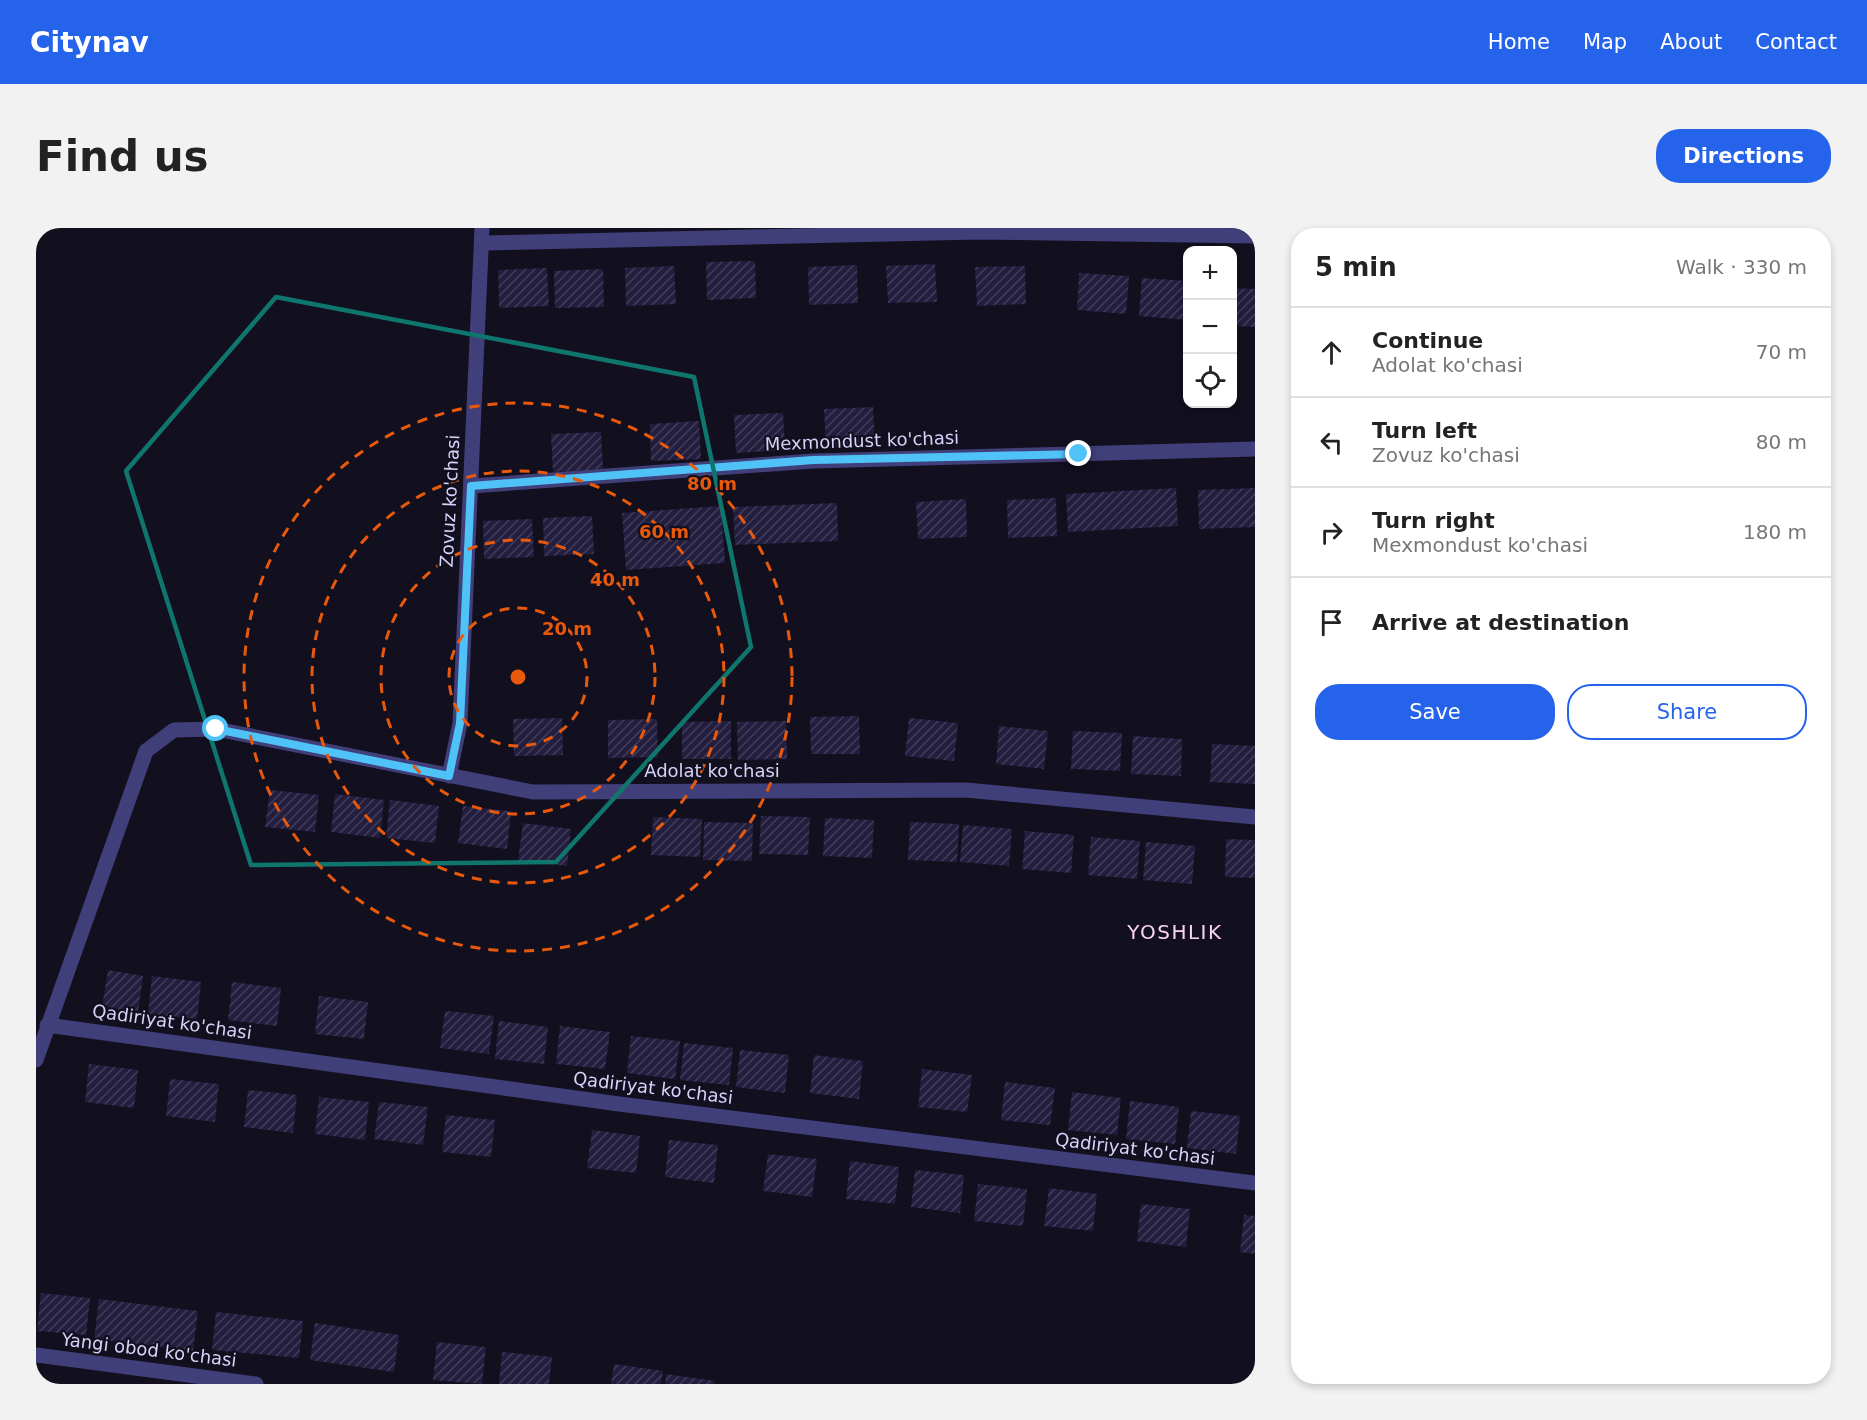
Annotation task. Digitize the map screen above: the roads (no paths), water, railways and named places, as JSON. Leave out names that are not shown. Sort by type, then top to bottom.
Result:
[{"type":"street","points":[[482,235],[978,232],[1255,236]]},
{"type":"street","name":"Zovuz ko'chasi","points":[[449,776],[460,723],[482,235]]},
{"type":"street","name":"Mexmondust ko'chasi","points":[[471,486],[813,460],[1255,449]]},
{"type":"street","name":"Adolat ko'chasi","points":[[47,1024],[146,751],[174,730],[216,729],[533,792],[966,790],[1255,817]]},
{"type":"street","points":[[36,1060],[47,1024]]},
{"type":"street","name":"Qadiriyat ko'chasi","points":[[47,1024],[620,1104],[1255,1184]]},
{"type":"street","name":"Yangi obod ko'chasi","points":[[36,1355],[256,1384]]},
{"type":"district","name":"YOSHLIK","points":[[1175,932]]}]
